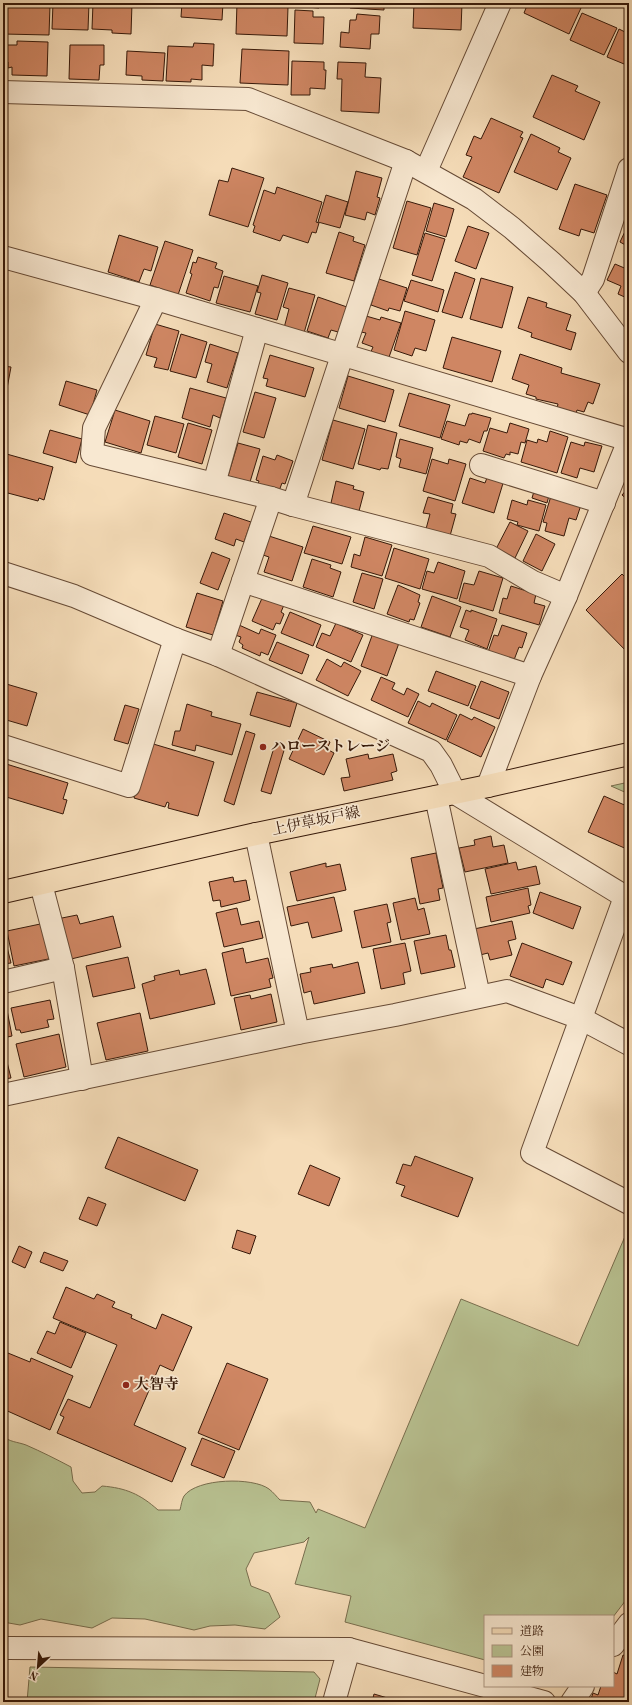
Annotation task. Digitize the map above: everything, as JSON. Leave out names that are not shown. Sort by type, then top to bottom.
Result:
[{"type":"main road","name":"上伊草坂戸線","points":[[3,892],[256,834],[488,786],[629,754]]},
{"type":"street","points":[[426,172],[500,3]]},
{"type":"street","points":[[3,92],[248,99],[406,161],[474,199],[512,228],[584,293],[629,352]]},
{"type":"street","points":[[293,505],[406,161]]},
{"type":"street","points":[[584,293],[593,279],[629,169]]},
{"type":"street","points":[[3,257],[156,298],[629,440],[566,596],[530,676],[488,786]]},
{"type":"street","points":[[156,298],[94,428],[92,454],[272,498],[293,505],[488,556],[533,582],[566,596]]},
{"type":"street","points":[[214,484],[257,329]]},
{"type":"street","points":[[481,465],[604,503]]},
{"type":"street","points":[[218,656],[272,498]]},
{"type":"street","points":[[3,573],[74,596],[218,656],[431,751],[441,765],[479,996]]},
{"type":"street","points":[[243,581],[530,676]]},
{"type":"street","points":[[3,746],[129,786],[175,639]]},
{"type":"street","points":[[445,795],[627,898],[580,1018],[532,1153],[629,1203]]},
{"type":"street","points":[[256,834],[298,1033]]},
{"type":"street","points":[[41,884],[63,968],[82,1079]]},
{"type":"street","points":[[3,982],[63,968]]},
{"type":"street","points":[[3,1095],[507,991],[580,1018],[629,1044]]},
{"type":"street","points":[[614,1645],[629,1624]]},
{"type":"street","points":[[3,1648],[350,1649],[484,1686]]},
{"type":"street","points":[[334,1702],[350,1649]]},
{"type":"street","points":[[489,1687],[544,1702]]},
{"type":"street","points":[[572,1702],[582,1687]]},
{"type":"green space","points":[[629,782],[629,794],[611,786]]},
{"type":"green space","points":[[629,1227],[629,1596],[614,1616],[484,1615],[484,1660],[345,1622],[351,1596],[295,1584],[309,1537],[304,1542],[254,1553],[246,1569],[251,1586],[269,1593],[280,1617],[265,1629],[235,1625],[210,1626],[194,1630],[145,1619],[112,1618],[92,1628],[41,1619],[20,1625],[3,1622],[3,1436],[11,1441],[23,1444],[71,1467],[73,1481],[82,1493],[95,1492],[102,1486],[118,1488],[139,1496],[158,1510],[180,1510],[184,1496],[191,1490],[201,1486],[225,1481],[251,1482],[269,1489],[280,1500],[310,1502],[316,1513],[318,1509],[365,1528],[461,1299],[578,1346]]},
{"type":"green space","points":[[30,1667],[314,1672],[320,1679],[314,1702],[27,1702]]},
{"type":"building","points":[[53,3],[89,3],[88,30],[52,29]]},
{"type":"building","points":[[93,3],[132,3],[131,34],[112,33],[112,30],[92,29]]},
{"type":"building","points":[[182,3],[223,3],[222,20],[181,17]]},
{"type":"building","points":[[237,3],[291,3],[291,7],[288,7],[287,36],[236,34]]},
{"type":"building","points":[[294,3],[320,3],[319,8],[294,6]]},
{"type":"building","points":[[350,3],[384,3],[384,10],[350,8]]},
{"type":"building","points":[[414,3],[462,3],[461,30],[413,28]]},
{"type":"building","points":[[528,3],[569,3],[581,8],[569,34],[524,13]]},
{"type":"building","points":[[3,4],[50,5],[49,35],[3,34]]},
{"type":"building","points":[[295,10],[313,11],[313,17],[324,17],[323,44],[294,43]]},
{"type":"building","points":[[582,13],[617,28],[604,55],[570,40]]},
{"type":"building","points":[[357,14],[380,16],[379,34],[371,34],[370,49],[340,47],[341,32],[349,33],[350,20],[356,20]]},
{"type":"building","points":[[619,29],[629,34],[629,66],[607,57]]},
{"type":"building","points":[[17,41],[48,42],[47,76],[12,75],[12,67],[8,68],[8,62],[3,62],[3,45],[17,45]]},
{"type":"building","points":[[194,43],[214,44],[213,66],[202,65],[202,80],[191,79],[191,82],[166,81],[168,46],[193,47]]},
{"type":"building","points":[[70,45],[104,45],[104,65],[100,65],[99,80],[69,79]]},
{"type":"building","points":[[242,49],[289,51],[288,85],[240,83]]},
{"type":"building","points":[[127,51],[165,53],[163,81],[142,80],[142,76],[126,75]]},
{"type":"building","points":[[292,61],[324,62],[324,70],[326,70],[325,89],[310,88],[310,95],[291,95]]},
{"type":"building","points":[[338,62],[366,63],[365,77],[381,78],[379,113],[341,111],[342,79],[337,79]]},
{"type":"building","points":[[552,75],[578,86],[575,91],[600,102],[584,140],[533,117]]},
{"type":"building","points":[[491,118],[523,132],[520,137],[523,138],[499,193],[463,177],[472,157],[466,155],[474,136],[481,139]]},
{"type":"building","points":[[531,134],[560,148],[558,152],[571,158],[557,190],[514,172]]},
{"type":"building","points":[[232,168],[264,178],[248,227],[209,215],[219,180],[228,182]]},
{"type":"building","points":[[356,171],[382,178],[377,197],[380,198],[375,215],[367,212],[365,220],[345,215]]},
{"type":"building","points":[[575,184],[607,195],[594,233],[581,229],[579,236],[559,229]]},
{"type":"building","points":[[277,187],[322,202],[316,222],[319,223],[316,233],[312,232],[308,243],[283,235],[280,241],[253,232],[255,226],[253,225],[264,190],[275,194]]},
{"type":"building","points":[[326,195],[348,202],[340,228],[318,222]]},
{"type":"building","points":[[407,201],[431,208],[417,255],[393,248]]},
{"type":"building","points":[[434,203],[454,209],[446,237],[426,231]]},
{"type":"building","points":[[629,223],[629,247],[620,242]]},
{"type":"building","points":[[468,226],[489,233],[476,269],[455,261]]},
{"type":"building","points":[[339,232],[354,237],[353,241],[365,245],[354,281],[326,273]]},
{"type":"building","points":[[425,233],[445,239],[432,281],[412,275]]},
{"type":"building","points":[[119,235],[158,247],[151,271],[144,269],[139,282],[108,272]]},
{"type":"building","points":[[165,241],[193,250],[178,295],[150,285]]},
{"type":"building","points":[[198,257],[217,263],[215,268],[223,271],[218,288],[214,287],[210,301],[186,293],[192,274],[190,273],[193,262],[196,263]]},
{"type":"building","points":[[615,264],[629,270],[629,299],[618,294],[621,286],[607,280]]},
{"type":"building","points":[[455,272],[475,279],[462,318],[442,312]]},
{"type":"building","points":[[262,275],[288,283],[277,320],[255,314],[261,293],[257,292]]},
{"type":"building","points":[[224,276],[258,286],[250,312],[216,303]]},
{"type":"building","points":[[481,278],[513,287],[502,328],[470,319]]},
{"type":"building","points":[[379,279],[407,288],[400,311],[389,308],[388,311],[371,305]]},
{"type":"building","points":[[411,280],[444,290],[438,312],[404,301]]},
{"type":"building","points":[[289,288],[315,295],[304,333],[284,328],[289,309],[283,307]]},
{"type":"building","points":[[318,297],[347,307],[338,332],[331,330],[328,338],[307,331]]},
{"type":"building","points":[[528,297],[547,303],[546,307],[571,315],[566,330],[576,333],[571,350],[531,337],[532,333],[518,328]]},
{"type":"building","points":[[405,311],[435,320],[426,351],[415,348],[412,356],[394,350]]},
{"type":"building","points":[[366,316],[380,320],[381,317],[401,323],[388,360],[370,354],[373,347],[362,343],[366,333],[361,332]]},
{"type":"building","points":[[155,324],[179,331],[168,370],[154,367],[157,358],[146,355]]},
{"type":"building","points":[[181,334],[207,342],[196,378],[170,371]]},
{"type":"building","points":[[452,337],[501,351],[492,382],[443,368]]},
{"type":"building","points":[[210,344],[238,353],[227,388],[207,382],[212,364],[205,362]]},
{"type":"building","points":[[520,354],[562,368],[561,373],[600,384],[593,404],[588,402],[584,412],[577,410],[576,414],[557,408],[558,404],[536,399],[536,397],[526,394],[529,385],[512,379]]},
{"type":"building","points":[[270,355],[314,368],[305,397],[266,386],[268,379],[263,378]]},
{"type":"building","points":[[3,366],[11,367],[6,394],[3,394]]},
{"type":"building","points":[[348,376],[394,390],[385,422],[339,408]]},
{"type":"building","points":[[66,381],[97,390],[90,415],[59,405]]},
{"type":"building","points":[[190,388],[226,398],[220,418],[213,415],[210,427],[182,418]]},
{"type":"building","points":[[255,392],[276,398],[264,438],[243,432]]},
{"type":"building","points":[[409,393],[450,405],[440,438],[399,426]]},
{"type":"building","points":[[115,410],[150,421],[141,453],[105,442]]},
{"type":"building","points":[[472,413],[491,418],[487,431],[484,431],[480,443],[469,439],[467,443],[460,441],[459,445],[441,439],[447,421],[465,426],[469,414]]},
{"type":"building","points":[[155,416],[184,424],[176,453],[147,445]]},
{"type":"building","points":[[333,420],[365,429],[353,469],[322,460]]},
{"type":"building","points":[[188,423],[212,430],[202,464],[178,457]]},
{"type":"building","points":[[510,423],[529,429],[525,443],[521,442],[518,454],[510,452],[510,455],[506,454],[504,458],[483,451],[490,428],[507,433]]},
{"type":"building","points":[[368,425],[397,433],[388,469],[381,468],[380,470],[358,464]]},
{"type":"building","points":[[50,430],[82,439],[76,463],[43,453]]},
{"type":"building","points":[[550,431],[568,437],[557,473],[521,462],[527,440],[537,443],[538,439],[547,442]]},
{"type":"building","points":[[400,439],[433,448],[426,474],[399,467],[401,459],[396,457]]},
{"type":"building","points":[[571,442],[584,446],[585,442],[602,446],[594,472],[580,468],[577,478],[561,473]]},
{"type":"building","points":[[238,443],[260,449],[250,482],[228,476]]},
{"type":"building","points":[[3,453],[53,467],[44,500],[39,498],[38,501],[4,492],[3,496]]},
{"type":"building","points":[[277,455],[293,461],[285,484],[282,483],[279,491],[258,484],[259,481],[256,480],[263,456],[275,460]]},
{"type":"building","points":[[432,459],[448,464],[449,459],[466,464],[455,501],[423,491]]},
{"type":"building","points":[[488,475],[504,480],[494,513],[462,503],[470,478],[485,483]]},
{"type":"building","points":[[336,481],[354,486],[353,489],[364,492],[359,511],[331,503]]},
{"type":"building","points":[[629,487],[629,501],[622,495]]},
{"type":"building","points":[[535,488],[550,492],[547,503],[532,498]]},
{"type":"building","points":[[551,496],[581,505],[576,520],[569,518],[564,536],[545,531],[547,523],[543,522]]},
{"type":"building","points":[[428,497],[453,504],[451,513],[456,514],[450,536],[426,529],[430,514],[423,513]]},
{"type":"building","points":[[512,500],[527,505],[528,500],[546,505],[539,531],[517,525],[518,522],[507,519]]},
{"type":"building","points":[[224,513],[251,522],[244,542],[236,539],[234,546],[215,539]]},
{"type":"building","points":[[510,522],[528,531],[515,558],[496,549]]},
{"type":"building","points":[[313,526],[351,537],[342,564],[304,553]]},
{"type":"building","points":[[536,534],[555,544],[542,571],[523,561]]},
{"type":"building","points":[[269,536],[303,547],[292,581],[264,572],[269,557],[263,555]]},
{"type":"building","points":[[365,537],[392,545],[382,576],[351,567],[354,554],[360,556]]},
{"type":"building","points":[[394,548],[429,559],[420,589],[385,578]]},
{"type":"building","points":[[212,552],[230,559],[218,590],[200,583]]},
{"type":"building","points":[[312,559],[331,565],[330,568],[341,572],[333,597],[303,587]]},
{"type":"building","points":[[438,562],[465,571],[457,599],[422,589],[427,571],[434,573]]},
{"type":"building","points":[[479,571],[503,578],[493,611],[459,601],[464,583],[474,585]]},
{"type":"building","points":[[362,573],[383,579],[374,609],[353,602]]},
{"type":"building","points":[[622,574],[629,581],[629,654],[586,610]]},
{"type":"building","points":[[398,585],[420,595],[418,602],[420,603],[414,620],[410,619],[409,622],[387,614]]},
{"type":"building","points":[[511,586],[536,594],[534,603],[545,606],[539,625],[499,613],[503,598],[507,599]]},
{"type":"building","points":[[197,593],[223,601],[213,635],[186,627]]},
{"type":"building","points":[[263,596],[284,605],[281,612],[284,614],[280,624],[276,623],[273,630],[252,621]]},
{"type":"building","points":[[432,596],[461,607],[450,637],[421,627]]},
{"type":"building","points":[[466,610],[471,612],[471,610],[497,619],[487,649],[465,640],[469,630],[460,627]]},
{"type":"building","points":[[290,612],[321,625],[313,646],[281,633]]},
{"type":"building","points":[[336,623],[363,635],[351,662],[316,647],[322,633],[330,636]]},
{"type":"building","points":[[239,625],[259,634],[261,629],[276,635],[268,655],[261,652],[260,656],[242,648],[243,645],[239,642],[241,637],[235,635]]},
{"type":"building","points":[[502,625],[527,633],[522,648],[519,647],[514,660],[488,652],[494,635],[498,636]]},
{"type":"building","points":[[373,633],[399,643],[387,676],[361,666]]},
{"type":"building","points":[[277,642],[309,655],[302,674],[269,660]]},
{"type":"building","points":[[629,654],[629,664],[624,659]]},
{"type":"building","points":[[327,659],[341,667],[344,662],[361,671],[348,696],[316,680]]},
{"type":"building","points":[[436,671],[476,686],[468,706],[428,691]]},
{"type":"building","points":[[381,677],[395,683],[392,689],[404,695],[407,688],[419,694],[408,717],[371,700]]},
{"type":"building","points":[[481,681],[509,692],[499,719],[470,708]]},
{"type":"building","points":[[3,683],[37,693],[27,726],[3,719]]},
{"type":"building","points":[[257,692],[297,703],[290,727],[250,715]]},
{"type":"building","points":[[418,701],[430,707],[432,703],[457,715],[446,740],[408,723]]},
{"type":"building","points":[[187,704],[212,712],[211,716],[241,724],[232,755],[196,745],[195,751],[172,745],[175,731],[180,731]]},
{"type":"building","points":[[125,705],[139,709],[128,744],[114,740]]},
{"type":"building","points":[[460,714],[472,720],[474,717],[495,727],[481,757],[447,741]]},
{"type":"building","points":[[303,729],[330,742],[327,749],[334,753],[324,775],[289,759]]},
{"type":"building","points":[[246,731],[255,734],[234,805],[224,801]]},
{"type":"building","points":[[150,743],[214,762],[198,816],[168,808],[169,803],[167,802],[165,807],[134,798]]},
{"type":"building","points":[[275,744],[285,747],[271,794],[261,791]]},
{"type":"building","points":[[368,754],[369,759],[393,754],[397,771],[391,773],[393,780],[344,791],[341,778],[350,777],[346,759]]},
{"type":"building","points":[[3,763],[68,783],[63,799],[67,800],[63,814],[3,796]]},
{"type":"building","points":[[604,796],[629,807],[629,850],[588,832]]},
{"type":"building","points":[[491,836],[493,847],[504,845],[508,863],[465,872],[459,848],[475,845],[474,840]]},
{"type":"building","points":[[436,853],[443,888],[438,889],[440,900],[420,904],[411,858]]},
{"type":"building","points":[[516,862],[518,870],[536,866],[540,884],[491,894],[485,869]]},
{"type":"building","points":[[326,863],[326,867],[340,864],[346,890],[297,901],[290,872]]},
{"type":"building","points":[[233,877],[234,882],[246,880],[250,900],[221,907],[220,900],[213,901],[209,882]]},
{"type":"building","points":[[528,888],[531,905],[528,906],[530,913],[491,922],[486,897]]},
{"type":"building","points":[[540,892],[581,907],[573,929],[533,913]]},
{"type":"building","points":[[334,897],[342,931],[312,938],[308,922],[291,926],[287,907]]},
{"type":"building","points":[[415,898],[418,910],[424,908],[430,934],[401,940],[393,903]]},
{"type":"building","points":[[387,904],[391,922],[387,923],[391,942],[362,948],[354,911]]},
{"type":"building","points":[[237,908],[241,925],[259,921],[263,938],[224,947],[216,913]]},
{"type":"building","points":[[77,915],[80,924],[113,916],[121,947],[67,960],[57,919]]},
{"type":"building","points":[[512,921],[516,939],[508,941],[512,955],[490,960],[488,953],[480,955],[474,929]]},
{"type":"building","points":[[45,923],[53,958],[14,966],[7,931]]},
{"type":"building","points":[[3,931],[11,963],[3,964]]},
{"type":"building","points":[[446,935],[455,967],[421,974],[414,941]]},
{"type":"building","points":[[405,943],[411,971],[403,973],[405,984],[381,989],[373,949]]},
{"type":"building","points":[[522,943],[572,962],[563,985],[546,979],[543,988],[510,976]]},
{"type":"building","points":[[243,948],[246,963],[268,958],[273,978],[269,979],[271,987],[231,996],[222,953]]},
{"type":"building","points":[[128,957],[135,988],[93,997],[86,966]]},
{"type":"building","points":[[358,962],[365,993],[314,1004],[311,991],[304,993],[300,974],[311,972],[310,968],[332,964],[333,968]]},
{"type":"building","points":[[206,969],[215,1004],[150,1019],[142,984],[155,980],[154,976],[179,970],[180,975]]},
{"type":"building","points":[[271,994],[277,1022],[241,1030],[234,998],[250,995],[251,999]]},
{"type":"building","points":[[50,1000],[54,1019],[47,1020],[49,1027],[21,1033],[20,1030],[16,1030],[11,1008]]},
{"type":"building","points":[[7,1010],[12,1036],[3,1038],[3,1011]]},
{"type":"building","points":[[140,1013],[148,1051],[106,1060],[97,1023]]},
{"type":"building","points":[[59,1034],[66,1067],[24,1077],[16,1044]]},
{"type":"building","points":[[3,1046],[11,1078],[3,1079]]},
{"type":"building","points":[[118,1137],[198,1170],[185,1201],[105,1168]]},
{"type":"building","points":[[415,1156],[473,1178],[458,1217],[401,1196],[405,1186],[396,1183],[403,1164],[411,1166]]},
{"type":"building","points":[[310,1165],[340,1178],[329,1206],[298,1194]]},
{"type":"building","points":[[88,1197],[106,1204],[97,1226],[79,1219]]},
{"type":"building","points":[[237,1230],[256,1236],[250,1254],[232,1248]]},
{"type":"building","points":[[19,1246],[32,1252],[25,1268],[12,1262]]},
{"type":"building","points":[[44,1252],[68,1261],[63,1271],[40,1262]]},
{"type":"building","name":"大智寺","points":[[66,1287],[94,1299],[97,1294],[115,1302],[112,1307],[132,1315],[131,1318],[156,1329],[162,1314],[192,1327],[173,1371],[160,1365],[134,1425],[186,1448],[172,1482],[57,1433],[64,1417],[60,1415],[68,1399],[90,1408],[117,1345],[53,1318]]},
{"type":"building","points":[[60,1322],[86,1333],[71,1368],[37,1353],[47,1331],[55,1334]]},
{"type":"building","points":[[3,1351],[30,1362],[31,1358],[73,1376],[50,1430],[3,1409]]},
{"type":"building","points":[[227,1363],[268,1379],[239,1450],[198,1433]]},
{"type":"building","points":[[202,1438],[235,1451],[224,1478],[191,1465]]},
{"type":"building","points":[[623,1655],[629,1657],[629,1702],[590,1702],[593,1693],[598,1695],[601,1687],[614,1687],[614,1672],[617,1674]]},
{"type":"building","points":[[374,1694],[401,1702],[372,1702]]},
{"type":"place","name":"ハローストレージ","points":[[263,747]]},
{"type":"place","name":"大智寺","points":[[126,1385]]}]
